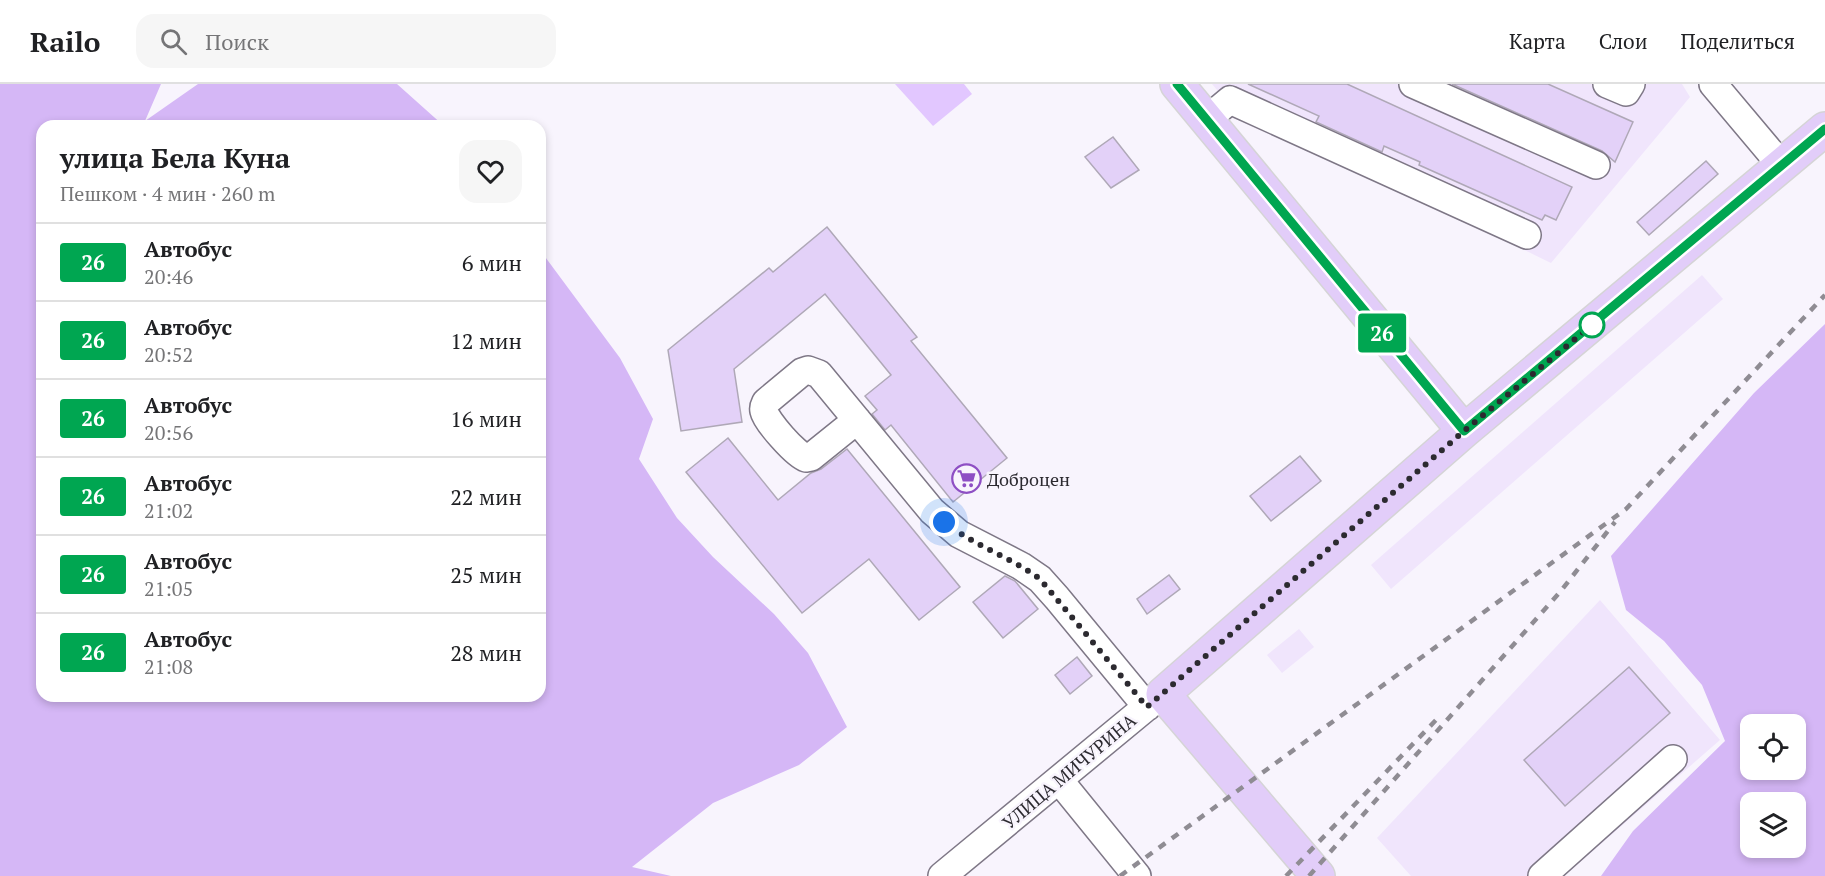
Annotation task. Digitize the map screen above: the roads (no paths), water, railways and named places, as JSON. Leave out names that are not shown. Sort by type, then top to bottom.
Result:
[{"type":"main road","points":[[1177,84],[1464,431]]},
{"type":"main road","name":"УЛИЦА МИЧУРИНА","points":[[1155,700],[1464,431],[1825,129]]},
{"type":"main road","points":[[1155,700],[1318,876]]},
{"type":"street","points":[[1413,84],[1596,165]]},
{"type":"street","points":[[1607,84],[1626,92],[1631,84]]},
{"type":"street","points":[[1713,84],[1782,166]]},
{"type":"street","points":[[1206,120],[1230,100],[1527,236]]},
{"type":"street","points":[[857,420],[944,522],[959,534],[1031,573],[1050,589],[1155,700]]},
{"type":"street","name":"УЛИЦА МИЧУРИНА","points":[[942,876],[1155,700]]},
{"type":"street","points":[[1542,876],[1673,759]]},
{"type":"street","points":[[1059,780],[1137,876]]},
{"type":"railway","points":[[1120,876],[1626,509],[1825,295]]},
{"type":"railway","points":[[1309,876],[1560,592],[1615,522]]},
{"type":"railway","points":[[1286,876],[1436,720]]},
{"type":"place","name":"Доброцен","points":[[966,479]]}]
